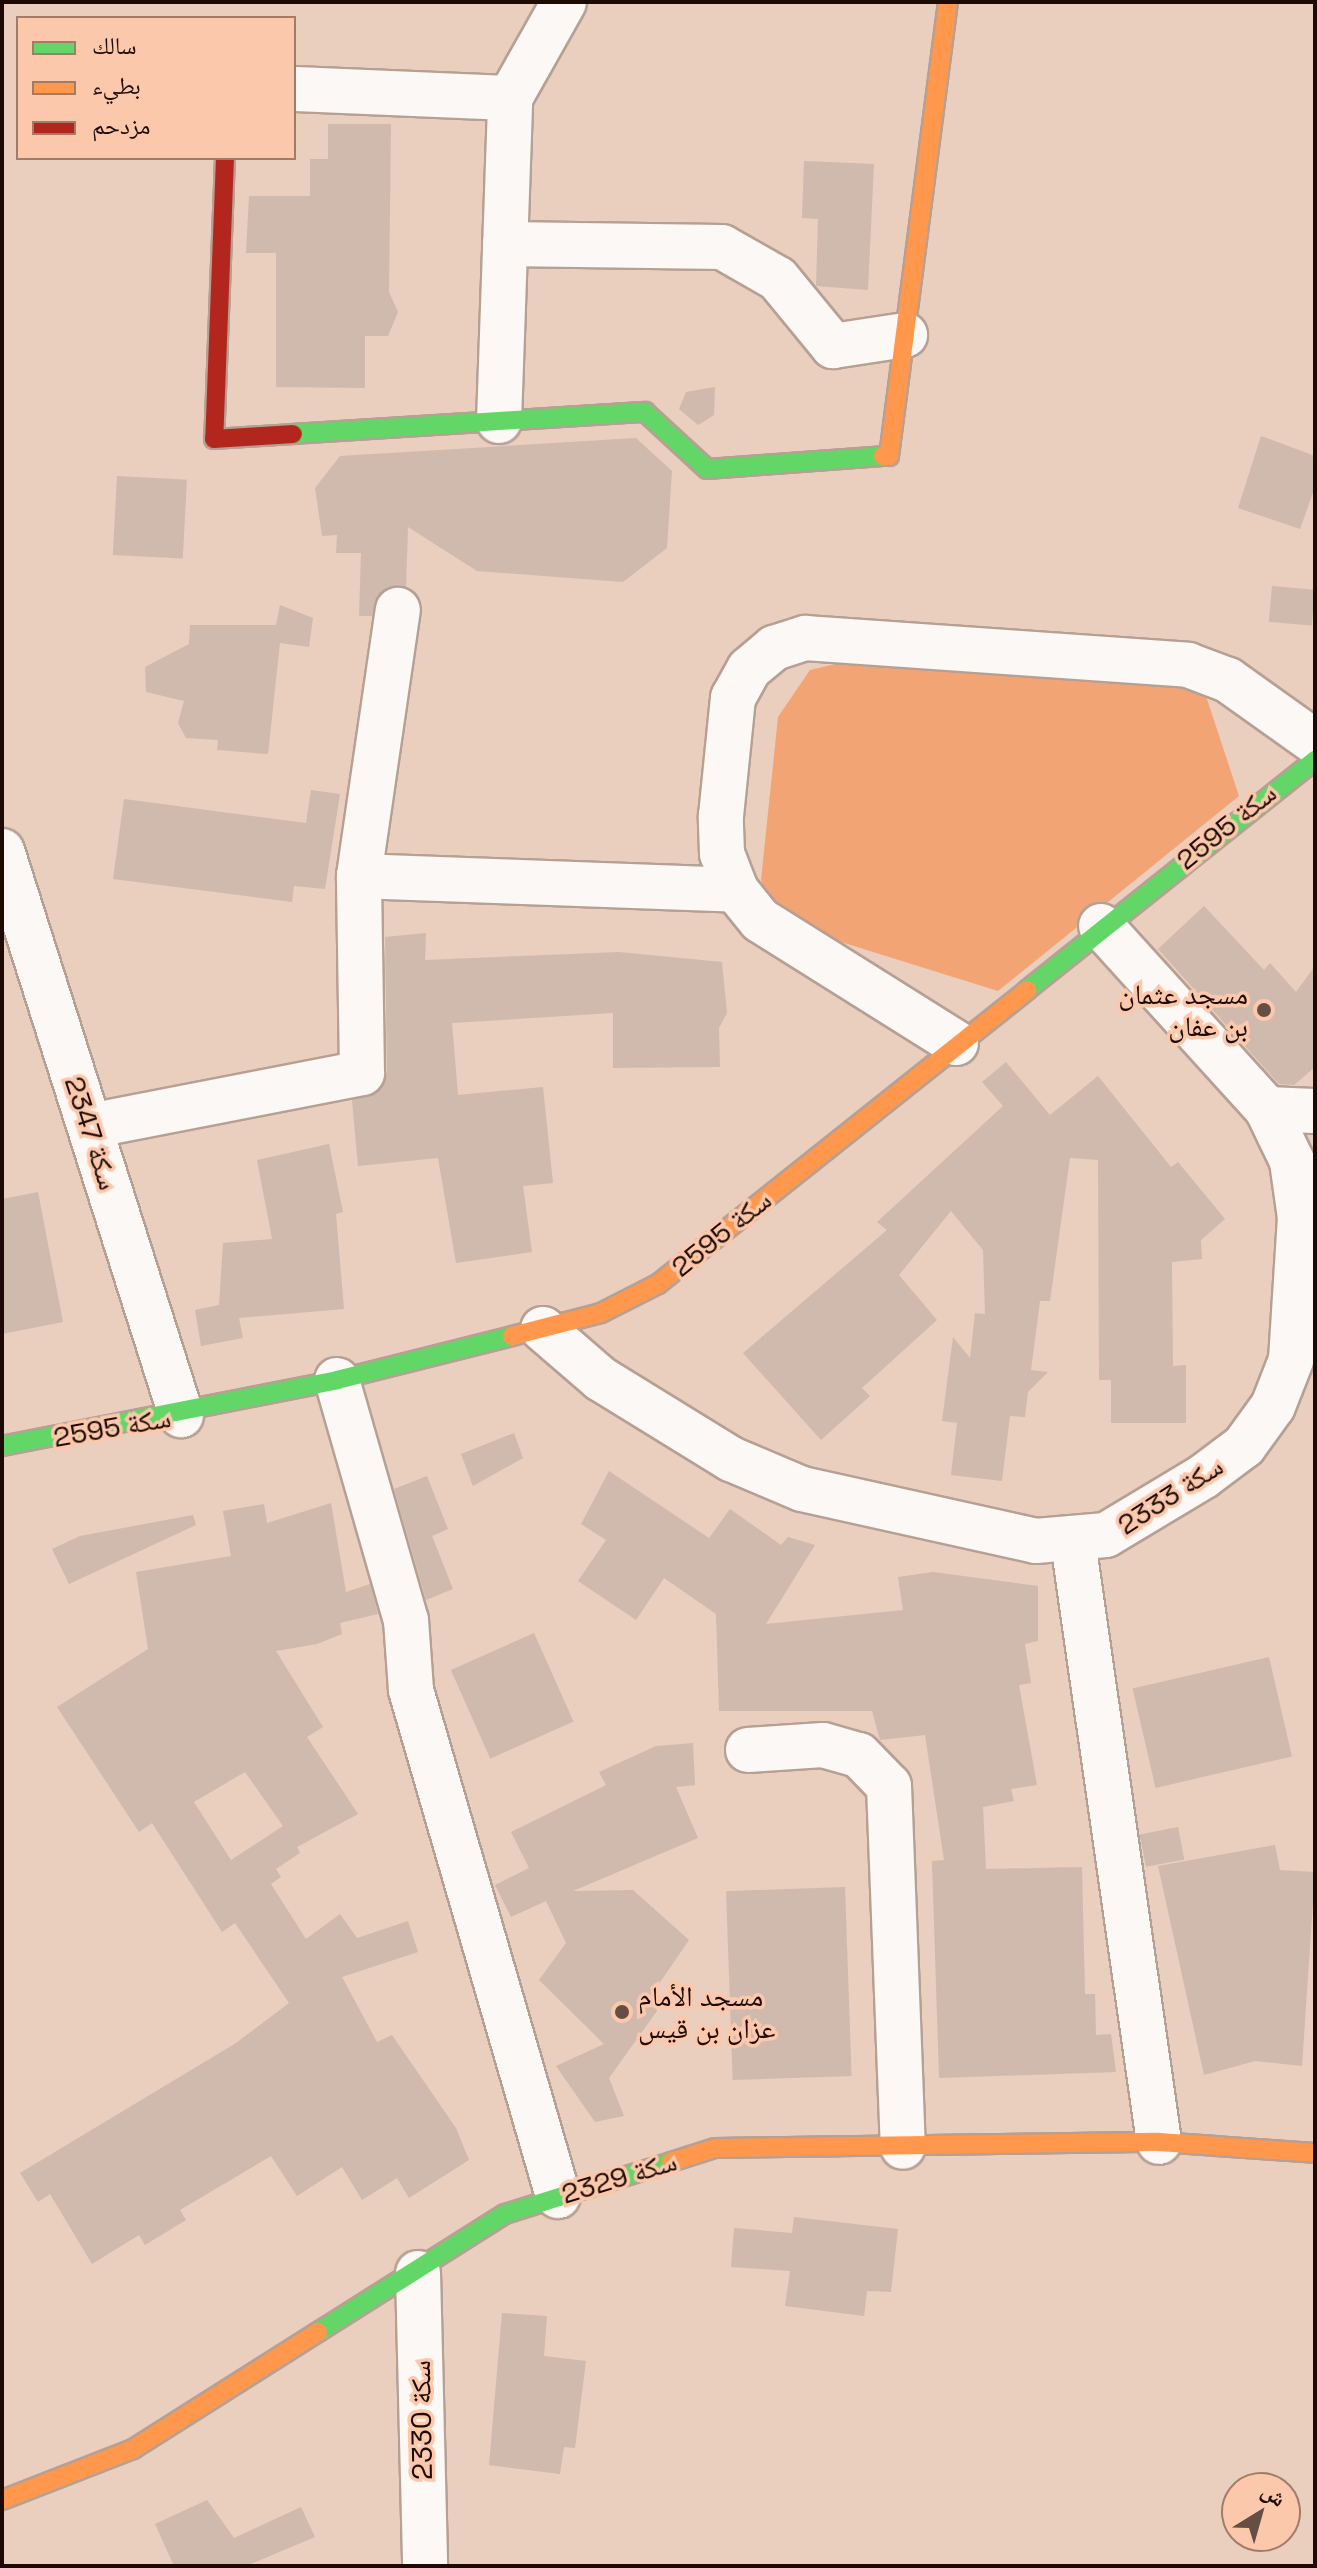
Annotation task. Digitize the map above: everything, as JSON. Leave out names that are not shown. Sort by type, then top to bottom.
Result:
[{"type":"street","points":[[499,421],[510,98],[564,2]]},
{"type":"street","points":[[225,160],[214,439],[645,412],[707,469],[889,456],[948,2]]},
{"type":"street","points":[[296,89],[510,98]]},
{"type":"street","points":[[505,244],[722,247],[778,279],[833,346],[905,335]]},
{"type":"street","points":[[90,1126],[362,1073],[359,876],[398,610]]},
{"type":"street","points":[[956,1043],[760,920],[736,890],[722,854],[721,816],[733,698],[749,669],[774,648],[805,638],[1188,665],[1228,680],[1315,742]]},
{"type":"street","name":"سكة 2595","points":[[2,1446],[181,1415],[337,1380],[543,1329],[658,1284],[1101,926],[1315,760]]},
{"type":"street","name":"سكة 2347","points":[[2,851],[181,1415]]},
{"type":"street","points":[[359,876],[736,890]]},
{"type":"street","name":"سكة 2333","points":[[543,1329],[664,1423],[802,1489],[1036,1541],[1073,1542],[1136,1521],[1204,1476],[1244,1446],[1273,1406],[1291,1360],[1300,1218],[1292,1161],[1267,1109],[1101,926]]},
{"type":"street","points":[[1267,1109],[1315,1111]]},
{"type":"street","points":[[337,1380],[406,1620],[411,1690],[558,2196]]},
{"type":"street","points":[[1073,1542],[1159,2142]]},
{"type":"street","points":[[748,1750],[835,1748],[859,1755],[889,1786],[903,2147]]},
{"type":"street","name":"سكة 2329","points":[[2,2500],[133,2449],[418,2273],[505,2214],[715,2148],[1159,2142],[1315,2153]]},
{"type":"street","name":"سكة 2330","points":[[418,2273],[425,2566]]},
{"type":"shaded area","points":[[844,662],[1203,687],[1239,796],[998,991],[793,927],[773,913],[761,880],[778,717],[810,670]]},
{"type":"building","points":[[328,124],[391,124],[389,292],[398,312],[388,336],[365,336],[365,388],[276,387],[276,253],[246,253],[249,196],[310,196],[310,159],[328,159]]},
{"type":"building","points":[[804,161],[874,164],[868,290],[816,286],[818,219],[802,218]]},
{"type":"building","points":[[715,387],[714,415],[698,425],[679,409],[686,392]]},
{"type":"building","points":[[1261,436],[1315,456],[1315,487],[1300,529],[1238,508]]},
{"type":"building","points":[[636,438],[672,471],[667,548],[623,582],[477,571],[408,527],[406,587],[388,587],[372,616],[359,616],[361,553],[336,553],[337,535],[322,536],[315,488],[340,456]]},
{"type":"building","points":[[117,476],[187,480],[183,559],[113,555]]},
{"type":"building","points":[[1272,586],[1315,590],[1312,626],[1269,622]]},
{"type":"building","points":[[280,605],[313,618],[309,647],[280,643],[268,754],[217,750],[218,740],[186,738],[178,723],[184,701],[146,692],[145,667],[189,644],[190,625],[276,625]]},
{"type":"building","points":[[311,790],[340,794],[325,889],[294,886],[292,902],[113,879],[124,799],[306,823]]},
{"type":"building","points":[[1204,906],[1264,970],[1270,963],[1296,992],[1315,966],[1315,1067],[1294,1085],[1279,1084],[1158,949]]},
{"type":"building","points":[[426,933],[425,960],[619,952],[722,962],[727,1013],[719,1028],[720,1067],[613,1068],[613,1013],[452,1023],[458,1095],[543,1087],[553,1183],[523,1186],[532,1252],[456,1263],[438,1158],[358,1166],[352,1100],[377,1093],[387,1073],[385,937]]},
{"type":"building","points":[[1006,1062],[1050,1115],[1098,1076],[1171,1167],[1178,1162],[1225,1219],[1201,1240],[1202,1259],[1172,1262],[1173,1366],[1186,1365],[1186,1423],[1111,1423],[1111,1380],[1099,1380],[1098,1160],[1070,1158],[1050,1301],[1040,1301],[1031,1370],[1048,1372],[1028,1392],[1025,1417],[1010,1416],[1002,1481],[951,1475],[957,1423],[942,1421],[953,1337],[970,1358],[975,1313],[985,1314],[983,1250],[951,1211],[899,1275],[937,1320],[862,1388],[870,1396],[821,1440],[743,1353],[887,1230],[877,1222],[1003,1106],[982,1082]]},
{"type":"building","points":[[329,1144],[343,1212],[336,1214],[344,1309],[239,1318],[243,1338],[201,1346],[195,1310],[219,1305],[223,1243],[272,1239],[257,1160]]},
{"type":"building","points":[[38,1192],[63,1322],[2,1334],[2,1199]]},
{"type":"building","points":[[514,1433],[523,1458],[473,1486],[461,1454]]},
{"type":"building","points":[[609,1471],[709,1538],[730,1509],[781,1545],[788,1537],[815,1545],[766,1624],[903,1610],[898,1577],[933,1572],[1038,1586],[1038,1641],[1025,1644],[1031,1683],[1019,1685],[1037,1785],[1011,1789],[1014,1801],[983,1807],[986,1869],[1082,1867],[1085,1994],[1095,1994],[1096,2035],[1111,2034],[1116,2072],[939,2078],[932,1861],[944,1860],[925,1735],[880,1740],[872,1711],[719,1711],[716,1614],[664,1578],[636,1620],[578,1581],[606,1540],[581,1524]]},
{"type":"building","points":[[427,1476],[448,1529],[432,1536],[453,1589],[426,1600],[394,1489]]},
{"type":"building","points":[[331,1503],[346,1592],[370,1584],[378,1614],[340,1623],[342,1634],[317,1644],[276,1651],[323,1727],[307,1737],[358,1814],[297,1847],[300,1853],[276,1869],[281,1877],[271,1884],[306,1939],[340,1914],[357,1938],[408,1921],[418,1952],[342,1977],[377,2042],[392,2035],[456,2128],[469,2160],[409,2198],[397,2178],[362,2200],[342,2167],[297,2196],[271,2156],[180,2210],[186,2220],[145,2245],[139,2235],[92,2264],[50,2194],[38,2202],[20,2173],[236,2043],[289,2003],[235,1923],[222,1932],[152,1823],[139,1832],[57,1707],[148,1649],[136,1572],[231,1556],[223,1511],[264,1504],[267,1523]],"holes":[[[245,1772],[283,1826],[231,1860],[194,1802]]]},
{"type":"building","points":[[193,1515],[196,1525],[69,1584],[52,1549],[80,1536]]},
{"type":"building","points":[[534,1633],[573,1722],[490,1759],[451,1670]]},
{"type":"building","points":[[1269,1657],[1292,1756],[1156,1788],[1133,1688]]},
{"type":"building","points":[[693,1743],[695,1785],[676,1787],[698,1838],[573,1891],[633,1890],[689,1940],[654,1991],[657,2011],[609,2078],[624,2116],[595,2122],[556,2066],[604,2044],[539,1980],[566,1943],[546,1901],[511,1917],[495,1885],[529,1868],[511,1832],[606,1785],[599,1772],[656,1746]]},
{"type":"building","points":[[1178,1827],[1184,1859],[1146,1867],[1140,1834]]},
{"type":"building","points":[[1275,1845],[1280,1870],[1315,1872],[1302,2066],[1255,2061],[1204,2075],[1158,1866]]},
{"type":"building","points":[[845,1887],[852,2076],[733,2080],[726,1891]]},
{"type":"building","points":[[794,2217],[898,2229],[891,2292],[867,2291],[864,2316],[785,2306],[790,2271],[731,2267],[734,2228],[792,2233]]},
{"type":"building","points":[[502,2313],[547,2316],[544,2356],[586,2361],[575,2448],[564,2447],[560,2474],[489,2465]]},
{"type":"building","points":[[207,2500],[234,2538],[301,2507],[315,2537],[246,2566],[174,2566],[155,2524]]},
{"type":"traffic: fast","points":[[293,434],[645,412],[707,469],[883,456]]},
{"type":"traffic: fast","points":[[1027,990],[1315,760]]},
{"type":"traffic: fast","points":[[2,1446],[337,1380],[512,1336]]},
{"type":"traffic: fast","points":[[318,2332],[505,2214],[671,2162]]},
{"type":"traffic: slow","points":[[883,456],[889,456],[948,2]]},
{"type":"traffic: slow","points":[[512,1336],[601,1313],[658,1284],[1027,990]]},
{"type":"traffic: slow","points":[[671,2162],[715,2148],[1159,2142],[1315,2153]]},
{"type":"traffic: slow","points":[[2,2500],[133,2449],[318,2332]]},
{"type":"traffic: jam","points":[[225,160],[214,439],[293,434]]},
{"type":"place","name":"مسجد عثمان بن عفان","points":[[1264,1010]]},
{"type":"place","name":"مسجد الأمام عزان بن قيس","points":[[622,2012]]}]
